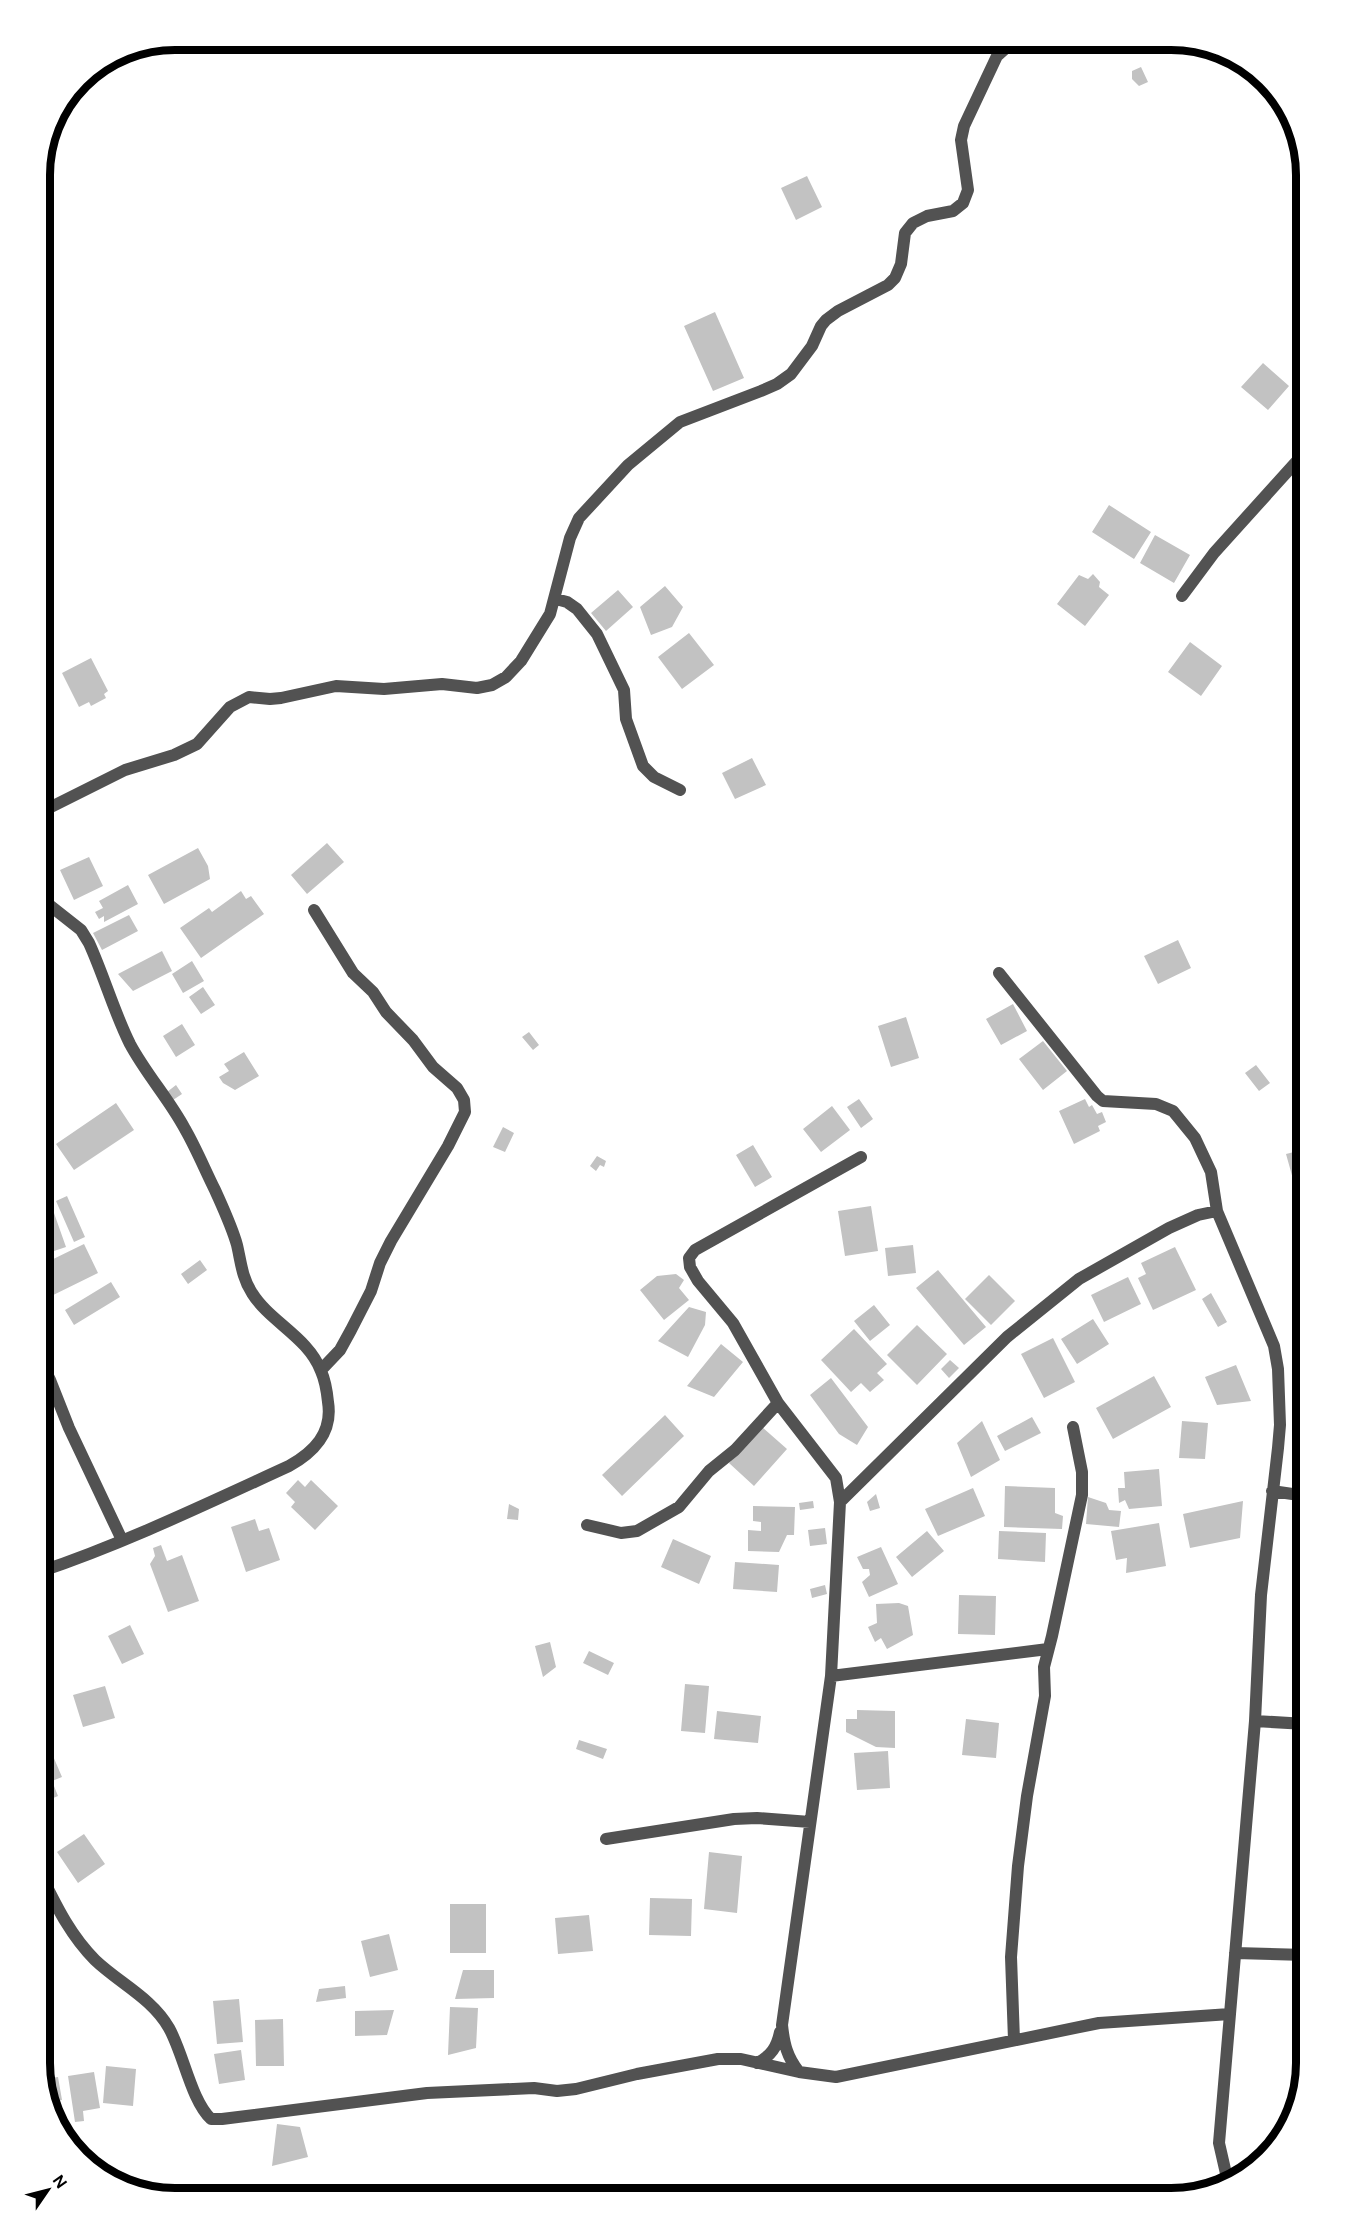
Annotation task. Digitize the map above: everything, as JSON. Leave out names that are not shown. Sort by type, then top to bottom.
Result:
[{"type":"street","points":[[50,808],[125,770],[174,755],[197,744],[230,707],[249,697],[281,698],[336,686],[384,689],[442,684],[477,688],[492,685],[506,677],[521,661],[550,614],[556,599],[570,538],[579,518],[628,465],[680,422],[761,391],[791,374],[812,346],[826,320],[838,311],[888,285],[895,278],[901,264],[905,233],[913,223],[927,216],[953,211],[963,203],[968,190],[961,140],[964,126],[997,56],[1004,50]]},
{"type":"street","points":[[1182,596],[1215,553],[1295,463]]},
{"type":"street","points":[[556,599],[567,602],[577,609],[597,634],[624,690],[626,719],[643,766],[654,777],[680,790]]},
{"type":"street","points":[[50,906],[81,930],[89,943],[129,1042],[141,1064],[185,1128],[215,1192],[236,1244],[243,1275],[252,1293],[269,1314],[299,1340],[321,1370],[329,1418],[324,1434],[316,1447],[303,1458],[160,1526],[98,1552],[50,1568]]},
{"type":"street","points":[[314,910],[353,974],[373,993],[393,1020],[413,1040],[425,1058],[457,1088],[464,1100],[465,1112],[448,1146],[391,1241],[380,1263],[371,1291],[340,1350],[321,1370]]},
{"type":"street","points":[[999,973],[1103,1101],[1156,1104],[1173,1111],[1181,1119],[1195,1138],[1211,1172],[1217,1211],[1274,1346],[1278,1369],[1280,1425],[1261,1595],[1255,1720],[1219,2143],[1228,2175]]},
{"type":"street","points":[[757,2063],[772,2053],[778,2043],[782,2025],[831,1676],[840,1502],[836,1478],[778,1403],[733,1323],[698,1281],[690,1267],[689,1258],[695,1250],[861,1157]]},
{"type":"street","points":[[840,1502],[1007,1337],[1054,1298],[1079,1279],[1169,1228],[1198,1215],[1217,1211]]},
{"type":"street","points":[[50,1380],[69,1428],[122,1540]]},
{"type":"street","points":[[587,1525],[621,1533],[637,1531],[679,1507],[686,1502],[709,1471],[735,1450],[778,1403]]},
{"type":"street","points":[[1014,2040],[1011,1957],[1018,1866],[1045,1696],[1044,1667],[1082,1495],[1082,1472],[1073,1427]]},
{"type":"street","points":[[1272,1491],[1295,1494]]},
{"type":"street","points":[[831,1676],[1048,1648]]},
{"type":"street","points":[[1255,1720],[1295,1723]]},
{"type":"street","points":[[606,1839],[757,1818],[810,1822]]},
{"type":"street","points":[[50,1893],[64,1920],[79,1942],[111,1975],[147,2002],[168,2026],[182,2054],[203,2111],[211,2119],[427,2093],[534,2088],[557,2091],[576,2089],[637,2074],[718,2059],[741,2060],[836,2077],[1099,2023],[1230,2014]]},
{"type":"street","points":[[1235,1953],[1295,1955]]},
{"type":"street","points":[[782,2025],[784,2046],[799,2072]]},
{"type":"building","points":[[1141,67],[1148,82],[1139,86],[1132,79],[1132,71]]},
{"type":"building","points":[[807,176],[822,207],[796,220],[781,188]]},
{"type":"building","points":[[715,312],[744,378],[713,391],[684,326]]},
{"type":"building","points":[[1263,363],[1289,386],[1268,410],[1241,387]]},
{"type":"building","points":[[1109,505],[1151,532],[1134,559],[1092,532]]},
{"type":"building","points":[[1155,535],[1190,555],[1174,583],[1140,563]]},
{"type":"building","points":[[1093,574],[1100,582],[1099,587],[1109,595],[1085,626],[1057,604],[1079,575],[1088,579]]},
{"type":"building","points":[[665,586],[683,607],[672,627],[651,635],[640,607]]},
{"type":"building","points":[[618,590],[633,607],[606,631],[591,613]]},
{"type":"building","points":[[689,633],[714,665],[682,689],[658,657]]},
{"type":"building","points":[[1190,642],[1222,666],[1201,696],[1168,672]]},
{"type":"building","points":[[91,658],[108,691],[104,694],[106,698],[91,706],[89,702],[79,707],[62,673]]},
{"type":"building","points":[[752,758],[766,785],[735,799],[722,773]]},
{"type":"building","points":[[327,843],[344,862],[307,894],[291,875]]},
{"type":"building","points":[[198,848],[208,866],[210,879],[164,904],[148,875]]},
{"type":"building","points":[[89,857],[103,886],[74,900],[60,870]]},
{"type":"building","points":[[128,885],[138,904],[104,922],[104,916],[99,919],[95,912],[103,908],[99,901]]},
{"type":"building","points":[[241,891],[246,899],[251,896],[264,914],[201,958],[180,928],[209,908],[212,912]]},
{"type":"building","points":[[129,915],[138,931],[102,950],[93,933]]},
{"type":"building","points":[[1178,940],[1191,968],[1158,984],[1144,956]]},
{"type":"building","points":[[162,951],[172,971],[133,991],[118,974]]},
{"type":"building","points":[[192,961],[204,981],[183,993],[172,974]]},
{"type":"building","points":[[203,987],[215,1005],[201,1014],[189,997]]},
{"type":"building","points":[[1013,1004],[1027,1031],[1001,1045],[986,1019]]},
{"type":"building","points":[[906,1017],[919,1058],[891,1067],[878,1026]]},
{"type":"building","points":[[182,1024],[195,1045],[176,1057],[163,1036]]},
{"type":"building","points":[[529,1032],[539,1045],[533,1050],[522,1037]]},
{"type":"building","points":[[1043,1041],[1067,1071],[1043,1090],[1019,1059]]},
{"type":"building","points":[[244,1052],[259,1076],[235,1090],[223,1083],[219,1077],[229,1071],[224,1064]]},
{"type":"building","points":[[1256,1065],[1270,1083],[1259,1091],[1245,1073]]},
{"type":"building","points":[[176,1085],[182,1094],[173,1100],[167,1092]]},
{"type":"building","points":[[859,1099],[873,1119],[861,1128],[847,1107]]},
{"type":"building","points":[[1085,1099],[1089,1107],[1092,1105],[1097,1114],[1102,1112],[1106,1122],[1098,1126],[1100,1131],[1074,1144],[1059,1111]]},
{"type":"building","points":[[116,1103],[134,1130],[74,1170],[56,1144]]},
{"type":"building","points":[[832,1106],[850,1130],[821,1152],[803,1129]]},
{"type":"building","points":[[503,1127],[514,1133],[505,1152],[493,1147]]},
{"type":"building","points":[[753,1145],[772,1177],[755,1187],[736,1155]]},
{"type":"building","points":[[1295,1152],[1295,1186],[1286,1154]]},
{"type":"building","points":[[597,1156],[606,1161],[604,1167],[600,1165],[596,1171],[590,1166]]},
{"type":"building","points":[[67,1196],[85,1237],[74,1242],[56,1201]]},
{"type":"building","points":[[871,1206],[878,1251],[845,1256],[838,1211]]},
{"type":"building","points":[[54,1213],[66,1247],[50,1252],[50,1214]]},
{"type":"building","points":[[84,1244],[98,1273],[50,1297],[50,1261]]},
{"type":"building","points":[[913,1245],[916,1273],[888,1276],[885,1248]]},
{"type":"building","points":[[1175,1247],[1196,1290],[1153,1310],[1138,1278],[1146,1274],[1141,1263]]},
{"type":"building","points":[[200,1260],[207,1270],[188,1284],[181,1274]]},
{"type":"building","points":[[938,1270],[986,1327],[964,1345],[916,1288]]},
{"type":"building","points":[[676,1274],[684,1280],[679,1288],[689,1300],[664,1320],[640,1290],[657,1276]]},
{"type":"building","points":[[989,1275],[1015,1301],[991,1325],[965,1299]]},
{"type":"building","points":[[1128,1277],[1141,1304],[1104,1322],[1091,1295]]},
{"type":"building","points":[[111,1282],[120,1297],[74,1325],[65,1310]]},
{"type":"building","points":[[1211,1293],[1227,1322],[1218,1327],[1202,1299]]},
{"type":"building","points":[[874,1305],[890,1325],[870,1341],[854,1321]]},
{"type":"building","points":[[689,1307],[706,1312],[705,1325],[688,1357],[658,1341]]},
{"type":"building","points":[[1093,1319],[1109,1344],[1077,1364],[1061,1339]]},
{"type":"building","points":[[917,1325],[947,1354],[917,1385],[887,1355]]},
{"type":"building","points":[[854,1329],[887,1364],[877,1373],[884,1380],[870,1392],[861,1383],[851,1392],[821,1360]]},
{"type":"building","points":[[1053,1338],[1075,1382],[1044,1398],[1021,1354]]},
{"type":"building","points":[[721,1344],[743,1362],[714,1397],[687,1386]]},
{"type":"building","points":[[950,1360],[959,1368],[949,1378],[941,1369]]},
{"type":"building","points":[[1236,1365],[1251,1401],[1217,1405],[1205,1377]]},
{"type":"building","points":[[1154,1376],[1171,1407],[1113,1439],[1096,1408]]},
{"type":"building","points":[[831,1378],[868,1427],[857,1445],[839,1434],[810,1395]]},
{"type":"building","points":[[665,1415],[684,1436],[622,1496],[602,1475]]},
{"type":"building","points":[[1032,1417],[1041,1433],[1005,1451],[997,1436]]},
{"type":"building","points":[[982,1421],[1000,1460],[971,1477],[957,1443]]},
{"type":"building","points":[[1182,1421],[1208,1423],[1205,1459],[1179,1458]]},
{"type":"building","points":[[762,1427],[787,1449],[754,1486],[729,1463]]},
{"type":"building","points":[[1159,1469],[1162,1506],[1129,1509],[1125,1500],[1119,1503],[1118,1488],[1125,1488],[1124,1472]]},
{"type":"building","points":[[298,1480],[305,1487],[311,1480],[338,1506],[315,1530],[291,1507],[295,1502],[286,1493]]},
{"type":"building","points":[[1005,1486],[1055,1488],[1055,1513],[1063,1516],[1062,1529],[1004,1527]]},
{"type":"building","points":[[973,1488],[985,1516],[938,1536],[925,1509]]},
{"type":"building","points":[[876,1494],[880,1508],[870,1511],[867,1502]]},
{"type":"building","points":[[1088,1497],[1106,1503],[1109,1510],[1121,1511],[1119,1527],[1086,1524]]},
{"type":"building","points":[[813,1501],[814,1508],[800,1510],[799,1503]]},
{"type":"building","points":[[1243,1501],[1240,1538],[1190,1548],[1183,1514]]},
{"type":"building","points":[[509,1504],[519,1509],[518,1520],[507,1519]]},
{"type":"building","points":[[753,1506],[795,1507],[794,1535],[787,1535],[779,1552],[748,1551],[748,1530],[761,1531],[761,1522],[753,1521]]},
{"type":"building","points":[[255,1519],[259,1531],[269,1528],[280,1560],[246,1572],[231,1527]]},
{"type":"building","points":[[1159,1523],[1166,1566],[1126,1573],[1127,1558],[1116,1560],[1111,1531]]},
{"type":"building","points":[[825,1528],[827,1544],[810,1546],[808,1530]]},
{"type":"building","points":[[927,1531],[944,1551],[912,1577],[896,1557]]},
{"type":"building","points":[[999,1531],[1046,1533],[1045,1562],[998,1559]]},
{"type":"building","points":[[673,1539],[711,1556],[699,1584],[661,1567]]},
{"type":"building","points":[[161,1545],[167,1561],[182,1555],[199,1601],[168,1612],[150,1564],[155,1556],[153,1548]]},
{"type":"building","points":[[881,1547],[898,1584],[869,1597],[862,1582],[870,1575],[869,1569],[863,1569],[857,1557]]},
{"type":"building","points":[[735,1562],[779,1565],[777,1592],[733,1589]]},
{"type":"building","points":[[825,1585],[827,1594],[812,1598],[810,1589]]},
{"type":"building","points":[[959,1595],[996,1596],[995,1635],[958,1634]]},
{"type":"building","points":[[899,1603],[908,1606],[913,1635],[887,1649],[881,1638],[875,1642],[868,1627],[877,1623],[876,1604]]},
{"type":"building","points":[[130,1625],[144,1654],[122,1664],[108,1636]]},
{"type":"building","points":[[550,1642],[556,1667],[543,1677],[535,1646]]},
{"type":"building","points":[[589,1651],[614,1663],[608,1675],[583,1663]]},
{"type":"building","points":[[685,1684],[709,1686],[705,1733],[681,1731]]},
{"type":"building","points":[[105,1686],[115,1718],[83,1727],[73,1695]]},
{"type":"building","points":[[857,1710],[895,1711],[895,1748],[876,1747],[846,1732],[846,1719],[857,1719]]},
{"type":"building","points":[[717,1711],[761,1716],[758,1743],[714,1739]]},
{"type":"building","points":[[966,1719],[999,1723],[996,1758],[962,1755]]},
{"type":"building","points":[[579,1740],[607,1749],[603,1759],[576,1749]]},
{"type":"building","points":[[888,1751],[890,1788],[857,1790],[854,1753]]},
{"type":"building","points":[[50,1754],[62,1777],[52,1781],[58,1796],[50,1799]]},
{"type":"building","points":[[84,1834],[105,1864],[78,1883],[57,1852]]},
{"type":"building","points":[[709,1852],[742,1856],[737,1913],[704,1909]]},
{"type":"building","points":[[650,1898],[692,1899],[691,1936],[649,1935]]},
{"type":"building","points":[[450,1904],[486,1904],[486,1953],[450,1953]]},
{"type":"building","points":[[589,1915],[593,1951],[558,1954],[555,1918]]},
{"type":"building","points":[[389,1934],[398,1970],[370,1977],[361,1941]]},
{"type":"building","points":[[463,1970],[494,1970],[494,1998],[455,1999]]},
{"type":"building","points":[[345,1986],[346,1998],[316,2002],[319,1989]]},
{"type":"building","points":[[239,1999],[243,2042],[217,2044],[213,2001]]},
{"type":"building","points":[[450,2007],[478,2008],[476,2048],[448,2055]]},
{"type":"building","points":[[394,2010],[387,2035],[355,2036],[355,2011]]},
{"type":"building","points":[[283,2019],[284,2066],[256,2066],[255,2020]]},
{"type":"building","points":[[241,2050],[245,2080],[219,2084],[214,2054]]},
{"type":"building","points":[[106,2066],[136,2069],[133,2106],[103,2103]]},
{"type":"building","points":[[94,2072],[100,2108],[83,2111],[84,2121],[75,2122],[68,2076]]},
{"type":"building","points":[[58,2077],[62,2100],[55,2101],[51,2078]]},
{"type":"building","points":[[277,2124],[300,2127],[308,2157],[272,2166]]}]
